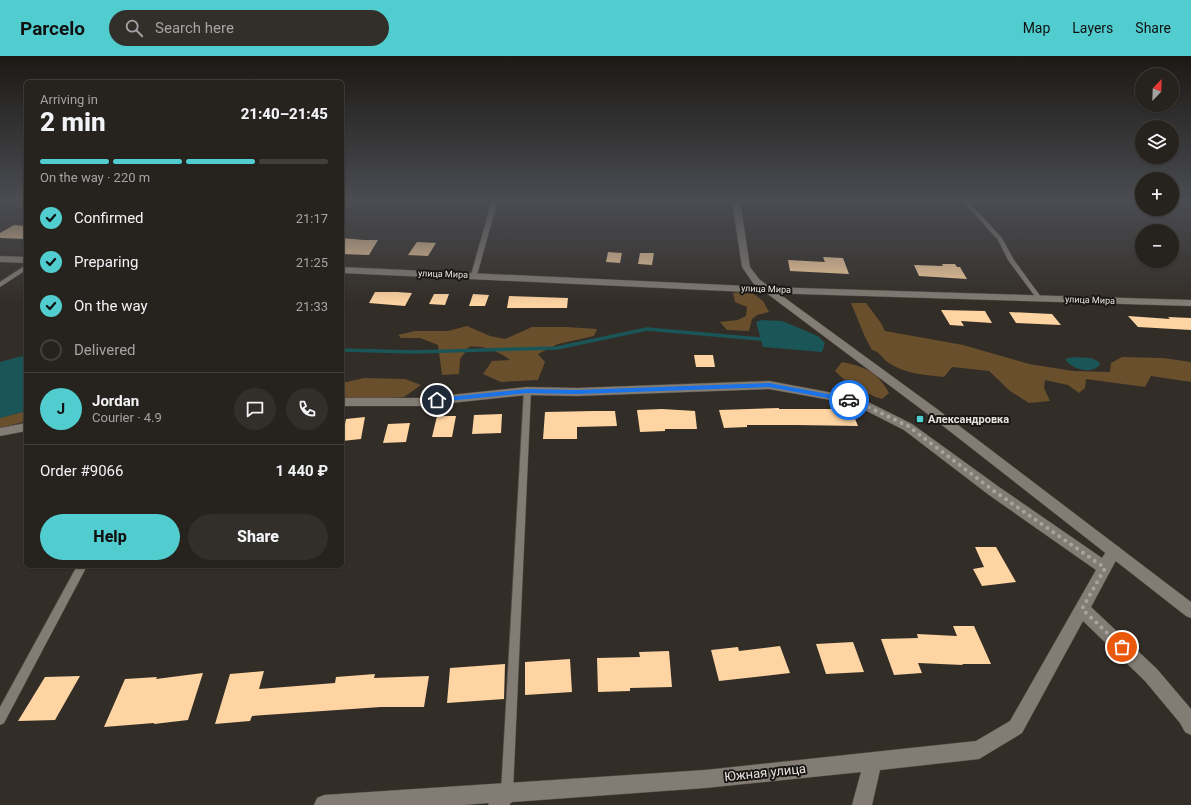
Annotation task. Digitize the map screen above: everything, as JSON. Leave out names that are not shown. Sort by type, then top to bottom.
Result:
[{"type":"street","points":[[741,235],[746,267],[756,281],[933,412],[1191,611]]},
{"type":"street","points":[[0,259],[24,260]]},
{"type":"street","name":"улица Мира","points":[[344,270],[767,290],[1191,303]]},
{"type":"street","points":[[344,402],[422,402],[527,391],[577,392],[769,385],[856,401],[908,426],[994,491],[1105,568]]},
{"type":"street","points":[[0,432],[24,427]]},
{"type":"street","name":"Южная улица","points":[[324,805],[502,799],[979,750],[1016,727],[1114,551]]},
{"type":"street","points":[[1082,609],[1151,675],[1186,717],[1191,726]]},
{"type":"street","points":[[862,805],[873,761]]},
{"type":"lane","points":[[474,275],[485,235]]},
{"type":"lane","points":[[996,235],[1011,260],[1039,298]]},
{"type":"lane","points":[[0,285],[24,268]]},
{"type":"lane","points":[[502,799],[527,391]]},
{"type":"lane","points":[[0,719],[81,568]]},
{"type":"shaded area","points":[[750,291],[763,301],[769,312],[757,315],[752,319],[749,331],[727,330],[720,322],[738,320],[746,316],[747,307],[735,302],[733,293]]},
{"type":"shaded area","points":[[851,303],[866,303],[885,331],[963,345],[1029,364],[1073,371],[1110,372],[1111,363],[1122,357],[1163,358],[1191,362],[1191,382],[1151,376],[1145,387],[1086,379],[1085,388],[1079,393],[1068,385],[1045,380],[1044,388],[1050,401],[1029,403],[1010,391],[989,371],[952,367],[944,377],[930,376],[895,367],[877,352],[872,350]]},
{"type":"shaded area","points":[[467,326],[490,336],[505,339],[532,327],[597,329],[594,336],[558,344],[538,354],[545,362],[538,380],[501,382],[483,374],[492,361],[510,360],[495,351],[480,347],[469,347],[460,359],[459,374],[442,375],[438,345],[420,338],[401,338],[398,335],[415,331],[448,331]]},
{"type":"shaded area","points":[[842,362],[870,371],[880,380],[889,393],[882,399],[862,391],[851,384],[835,371]]},
{"type":"shaded area","points":[[364,378],[405,379],[421,385],[404,397],[379,399],[344,398],[344,383]]},
{"type":"shaded area","points":[[24,412],[24,422],[0,428],[0,418]]},
{"type":"water","points":[[761,320],[782,321],[818,336],[825,343],[822,352],[763,347],[756,322]]},
{"type":"water","points":[[24,356],[24,412],[0,418],[0,362]]},
{"type":"water","points":[[1073,357],[1091,358],[1099,362],[1100,365],[1092,370],[1081,370],[1072,366],[1065,359]]},
{"type":"building","points":[[0,235],[24,235],[24,239],[0,238]]},
{"type":"building","points":[[344,238],[378,240],[369,255],[344,254]]},
{"type":"building","points":[[417,242],[436,243],[428,256],[408,255]]},
{"type":"building","points":[[608,252],[622,253],[620,263],[606,262]]},
{"type":"building","points":[[640,253],[654,253],[652,265],[638,264]]},
{"type":"building","points":[[823,257],[843,258],[849,274],[790,271],[788,260],[825,262]]},
{"type":"building","points":[[942,264],[955,264],[957,267],[960,267],[967,279],[919,276],[914,265],[943,266]]},
{"type":"building","points":[[375,292],[412,293],[405,306],[369,303]]},
{"type":"building","points":[[434,294],[449,294],[445,305],[429,304]]},
{"type":"building","points":[[473,294],[489,295],[485,306],[469,306]]},
{"type":"building","points":[[509,296],[568,298],[567,308],[507,308]]},
{"type":"building","points":[[941,310],[985,311],[992,323],[961,321],[964,326],[950,325]]},
{"type":"building","points":[[1009,312],[1052,314],[1061,325],[1016,323]]},
{"type":"building","points":[[1128,316],[1170,319],[1168,317],[1191,318],[1191,330],[1138,327]]},
{"type":"building","points":[[694,355],[713,355],[715,367],[696,367]]},
{"type":"building","points":[[779,408],[851,409],[858,426],[747,425],[747,427],[724,428],[719,410]]},
{"type":"building","points":[[662,409],[695,411],[697,429],[665,429],[665,431],[640,432],[637,410]]},
{"type":"building","points":[[615,411],[617,426],[577,427],[577,439],[543,439],[545,412]]},
{"type":"building","points":[[502,414],[501,433],[472,434],[474,415]]},
{"type":"building","points":[[437,416],[456,416],[452,437],[432,437]]},
{"type":"building","points":[[365,417],[361,439],[344,441],[346,419]]},
{"type":"building","points":[[410,423],[406,442],[383,443],[388,424]]},
{"type":"building","points":[[975,547],[996,547],[1016,582],[982,586],[973,569],[984,567]]},
{"type":"building","points":[[953,626],[974,626],[991,664],[962,664],[963,665],[918,663],[922,673],[894,675],[881,639],[918,638],[917,634],[957,636]]},
{"type":"building","points":[[853,642],[864,672],[826,674],[816,644]]},
{"type":"building","points":[[780,646],[790,673],[719,681],[711,650],[738,647],[739,651]]},
{"type":"building","points":[[669,651],[672,687],[630,688],[630,691],[598,692],[597,658],[640,657],[639,652]]},
{"type":"building","points":[[570,659],[572,692],[525,695],[525,662]]},
{"type":"building","points":[[505,664],[504,699],[447,703],[450,668]]},
{"type":"building","points":[[264,671],[259,689],[335,683],[336,677],[375,674],[374,678],[429,676],[424,707],[381,707],[252,716],[250,721],[215,724],[230,674]]},
{"type":"building","points":[[203,673],[188,720],[104,727],[125,679],[157,677],[156,679]]},
{"type":"building","points":[[80,676],[55,720],[18,721],[45,677]]},
{"type":"waterway","points":[[344,350],[413,352],[557,348],[647,329],[760,339]]},
{"type":"way so far","points":[[849,400],[856,401],[908,426],[994,491],[1105,568],[1082,609],[1122,647]]},
{"type":"place","name":"Александровка","points":[[920,419]]},
{"type":"route","points":[[437,400],[527,391],[577,392],[769,385],[849,400]]}]
